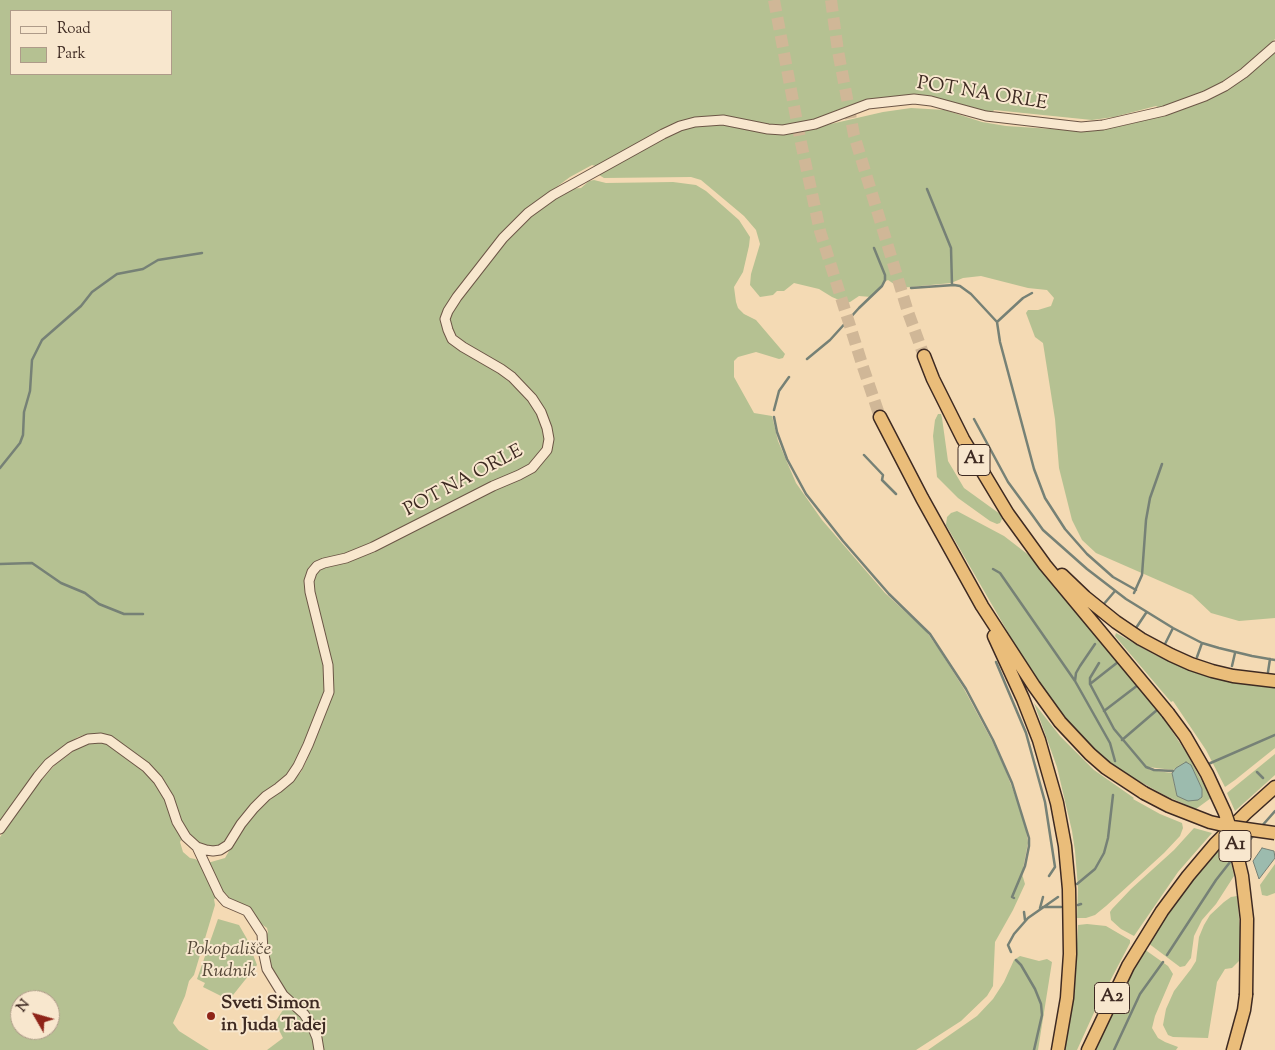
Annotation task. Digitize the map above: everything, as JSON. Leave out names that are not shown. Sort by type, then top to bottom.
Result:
[{"type":"highway","name":"A1","points":[[924,356],[933,379],[973,458],[1004,508],[1039,556],[1185,736],[1207,774],[1225,813],[1242,876],[1247,919],[1246,995],[1244,1010],[1233,1050]]},
{"type":"highway","points":[[880,417],[922,498],[982,606],[1034,686],[1070,733],[1106,768],[1144,793],[1176,809],[1210,822],[1239,829],[1275,833]]},
{"type":"highway","points":[[1039,556],[1062,574],[1099,610],[1153,646],[1191,664],[1212,671],[1233,676],[1275,681]]},
{"type":"highway","points":[[982,606],[1034,726],[1052,781],[1065,846],[1071,922],[1067,998],[1058,1050]]},
{"type":"highway","name":"A2","points":[[1088,1050],[1118,984],[1141,944],[1171,899],[1201,860],[1230,828],[1275,787]]},
{"type":"street","name":"POT NA ORLE","points":[[197,847],[213,851],[220,850],[228,845],[254,808],[266,796],[290,778],[298,766],[311,738],[329,692],[328,665],[310,592],[309,581],[312,572],[317,566],[373,547],[493,486],[520,475],[532,468],[547,450],[549,439],[547,428],[541,412],[532,398],[501,369],[452,339],[445,319],[457,297],[497,246],[528,213],[554,195],[663,134],[680,126],[695,122],[723,120],[783,130],[815,124],[868,104],[914,99],[931,101],[986,116],[1081,127],[1102,125],[1164,110],[1205,96],[1225,86],[1244,73],[1275,46]]},
{"type":"street","points":[[0,829],[38,776],[49,763],[65,750],[88,739],[101,738],[117,745],[153,774],[169,798],[186,838],[197,847],[219,894],[226,902],[247,911],[262,934],[262,950],[267,969],[283,995],[304,1014],[312,1026],[319,1050]]},
{"type":"green space","points":[[0,0],[1275,0],[1275,39],[1256,58],[1242,70],[1209,90],[1159,108],[1156,106],[1114,117],[1092,120],[994,110],[992,113],[945,102],[881,104],[813,122],[790,126],[759,124],[756,131],[783,135],[883,112],[911,108],[945,110],[982,122],[1006,126],[1083,131],[1099,130],[1130,124],[1198,104],[1230,88],[1275,52],[1275,618],[1239,621],[1211,613],[1192,595],[1096,553],[1082,540],[1072,520],[1059,468],[1055,419],[1043,343],[1035,337],[1026,313],[1028,310],[1038,310],[1051,306],[1054,298],[1047,290],[1028,288],[981,276],[963,278],[951,283],[900,288],[888,280],[871,297],[859,296],[846,303],[819,289],[794,283],[784,291],[777,291],[773,295],[760,297],[750,285],[751,274],[760,244],[756,230],[744,216],[701,180],[691,177],[604,178],[599,175],[619,163],[599,167],[592,165],[570,177],[539,200],[501,233],[456,293],[444,330],[504,374],[523,394],[536,411],[546,432],[544,448],[534,461],[520,471],[377,541],[343,555],[319,561],[310,566],[306,574],[305,591],[326,672],[326,694],[298,757],[283,780],[256,800],[243,814],[223,845],[217,849],[199,844],[189,837],[180,820],[169,790],[103,734],[87,734],[78,737],[61,748],[38,770],[0,824]]},
{"type":"green space","points":[[594,180],[606,183],[673,182],[696,185],[706,191],[739,220],[750,237],[743,272],[734,287],[736,302],[738,308],[744,314],[756,320],[785,354],[783,358],[779,359],[756,352],[738,357],[734,361],[734,377],[754,413],[772,416],[778,441],[796,483],[822,520],[885,593],[926,631],[940,651],[964,689],[992,741],[1019,806],[1028,843],[1022,874],[1025,884],[995,942],[993,986],[987,996],[961,1021],[916,1050],[322,1050],[291,1000],[272,974],[264,941],[268,932],[267,928],[228,901],[227,894],[214,899],[215,905],[194,975],[189,981],[185,996],[173,1023],[179,1031],[209,1050],[0,1050],[0,837],[36,786],[55,765],[79,747],[96,742],[105,743],[145,770],[159,787],[182,838],[180,842],[183,852],[190,858],[204,864],[225,858],[244,825],[262,806],[301,772],[332,695],[313,589],[314,576],[317,570],[379,549],[524,476],[547,458],[554,438],[548,420],[512,372],[459,339],[450,327],[449,320],[459,300],[505,239],[539,210],[569,189],[581,188],[589,181]]},
{"type":"green space","points":[[938,414],[941,414],[942,418],[948,461],[964,488],[1000,514],[1002,519],[1000,523],[997,524],[990,521],[958,498],[937,477],[933,436],[935,420]]},
{"type":"green space","points":[[957,511],[1004,536],[1030,556],[1159,712],[1186,752],[1211,798],[1196,809],[1166,796],[1109,763],[1077,733],[1025,662],[946,525],[947,517]],"holes":[[[1189,763],[1202,789],[1177,796],[1172,773],[1149,770],[1148,767],[1173,770]]]},
{"type":"green space","points":[[1116,633],[1155,655],[1191,670],[1228,680],[1275,688],[1275,748],[1225,787],[1206,750],[1173,701],[1171,702],[1115,636]]},
{"type":"green space","points":[[1034,703],[1060,736],[1094,770],[1133,799],[1160,814],[1182,823],[1183,828],[1180,836],[1164,853],[1106,906],[1095,915],[1086,918],[1077,918],[1078,888],[1072,831],[1057,767]]},
{"type":"green space","points":[[1275,754],[1275,775],[1235,811],[1227,793]]},
{"type":"green space","points":[[1194,828],[1212,833],[1178,872],[1134,936],[1121,929],[1111,920],[1110,912],[1112,909],[1174,850]]},
{"type":"green space","points":[[1226,840],[1234,876],[1216,904],[1202,920],[1194,936],[1191,958],[1185,966],[1180,967],[1148,943],[1195,877]]},
{"type":"green space","points":[[1275,864],[1275,893],[1267,896],[1262,895],[1260,885]]},
{"type":"green space","points":[[1237,896],[1240,960],[1232,968],[1225,969],[1217,982],[1208,1038],[1173,1037],[1168,1035],[1163,1025],[1166,1009],[1174,991],[1196,961],[1199,937],[1204,925],[1210,915],[1224,902],[1231,897]]},
{"type":"green space","name":"Pokopališče Rudnik","points":[[218,919],[239,925],[247,939],[257,965],[229,1000],[203,987],[205,983],[197,979]]},
{"type":"green space","points":[[1078,925],[1106,926],[1130,940],[1130,943],[1097,1006],[1077,1050],[1065,1050],[1074,992]]},
{"type":"green space","points":[[1144,949],[1168,966],[1173,974],[1155,1016],[1152,1028],[1158,1038],[1178,1047],[1176,1050],[1094,1050],[1127,979]]},
{"type":"green space","points":[[1020,956],[1039,961],[1047,959],[1052,962],[1038,1050],[928,1050],[977,1016],[993,999],[1004,982],[1014,960]]},
{"type":"green space","points":[[288,1007],[298,1011],[310,1028],[317,1050],[267,1050],[283,1038],[275,1022],[283,1010]]},
{"type":"shaded area","points":[[1186,762],[1191,765],[1202,789],[1202,797],[1198,800],[1188,801],[1177,796],[1172,773]]},
{"type":"shaded area","points":[[1262,848],[1274,851],[1275,858],[1259,879],[1253,861]]},
{"type":"waterway","points":[[927,189],[951,248],[952,285]]},
{"type":"waterway","points":[[807,359],[830,340],[882,286],[885,275],[874,248]]},
{"type":"waterway","points":[[0,468],[20,443],[23,435],[24,412],[30,391],[32,360],[42,340],[81,306],[92,292],[117,274],[143,269],[158,260],[202,253]]},
{"type":"waterway","points":[[911,288],[960,286],[971,294],[997,322],[1000,342],[1034,469],[1045,498],[1065,529],[1087,554],[1113,577],[1136,590]]},
{"type":"waterway","points":[[997,322],[1023,298],[1032,293]]},
{"type":"waterway","points":[[774,410],[779,391],[789,377]]},
{"type":"waterway","points":[[774,417],[777,432],[787,459],[806,494],[843,541],[889,594],[930,634],[966,689],[993,740],[1012,783],[1029,838],[1025,866],[1012,897],[1014,898]]},
{"type":"waterway","points":[[974,419],[1008,482],[1043,530],[1087,569],[1126,599],[1173,628],[1202,643],[1275,660]]},
{"type":"waterway","points":[[864,455],[883,475],[882,480],[896,494]]},
{"type":"waterway","points":[[1134,593],[1142,575],[1146,520],[1150,498],[1162,464]]},
{"type":"waterway","points":[[0,564],[32,563],[61,583],[85,593],[99,604],[124,614],[143,614]]},
{"type":"waterway","points":[[993,569],[1000,573],[1075,681],[1110,743],[1115,761]]},
{"type":"waterway","points":[[1103,605],[1115,591]]},
{"type":"waterway","points":[[1136,628],[1146,613]]},
{"type":"waterway","points":[[1165,644],[1173,628]]},
{"type":"waterway","points":[[1197,657],[1202,643]]},
{"type":"waterway","points":[[1075,681],[1076,673],[1095,644]]},
{"type":"waterway","points":[[1232,666],[1235,653]]},
{"type":"waterway","points":[[1268,672],[1270,659]]},
{"type":"waterway","points":[[996,662],[1026,733],[1045,802],[1055,867],[1049,876]]},
{"type":"waterway","points":[[1090,684],[1118,662]]},
{"type":"waterway","points":[[1099,663],[1090,678],[1090,684],[1114,729],[1146,767],[1154,770],[1173,771]]},
{"type":"waterway","points":[[1104,711],[1138,685]]},
{"type":"waterway","points":[[1122,740],[1157,710]]},
{"type":"waterway","points":[[1206,765],[1275,735]]},
{"type":"waterway","points":[[1257,772],[1263,778]]},
{"type":"waterway","points":[[1077,884],[1095,869],[1104,853],[1108,838],[1113,795]]},
{"type":"waterway","points":[[1261,827],[1275,811]]},
{"type":"waterway","points":[[1241,850],[1254,835]]},
{"type":"waterway","points":[[1167,955],[1216,880],[1234,857]]},
{"type":"waterway","points":[[1040,908],[1043,897]]},
{"type":"waterway","points":[[1011,952],[1008,945],[1014,934],[1028,918],[1058,897]]},
{"type":"waterway","points":[[1043,907],[1061,907]]},
{"type":"waterway","points":[[1024,912],[1025,920]]},
{"type":"waterway","points":[[1016,960],[1035,989],[1041,1004],[1042,1015],[1034,1050]]},
{"type":"waterway","points":[[1114,1050],[1140,994],[1163,962]]},
{"type":"tunnel","points":[[774,0],[820,231],[880,417]]},
{"type":"tunnel","points":[[831,0],[838,51],[854,135],[908,312],[924,356]]},
{"type":"place","name":"Sveti Simon in Juda Tadej","points":[[211,1016]]}]
